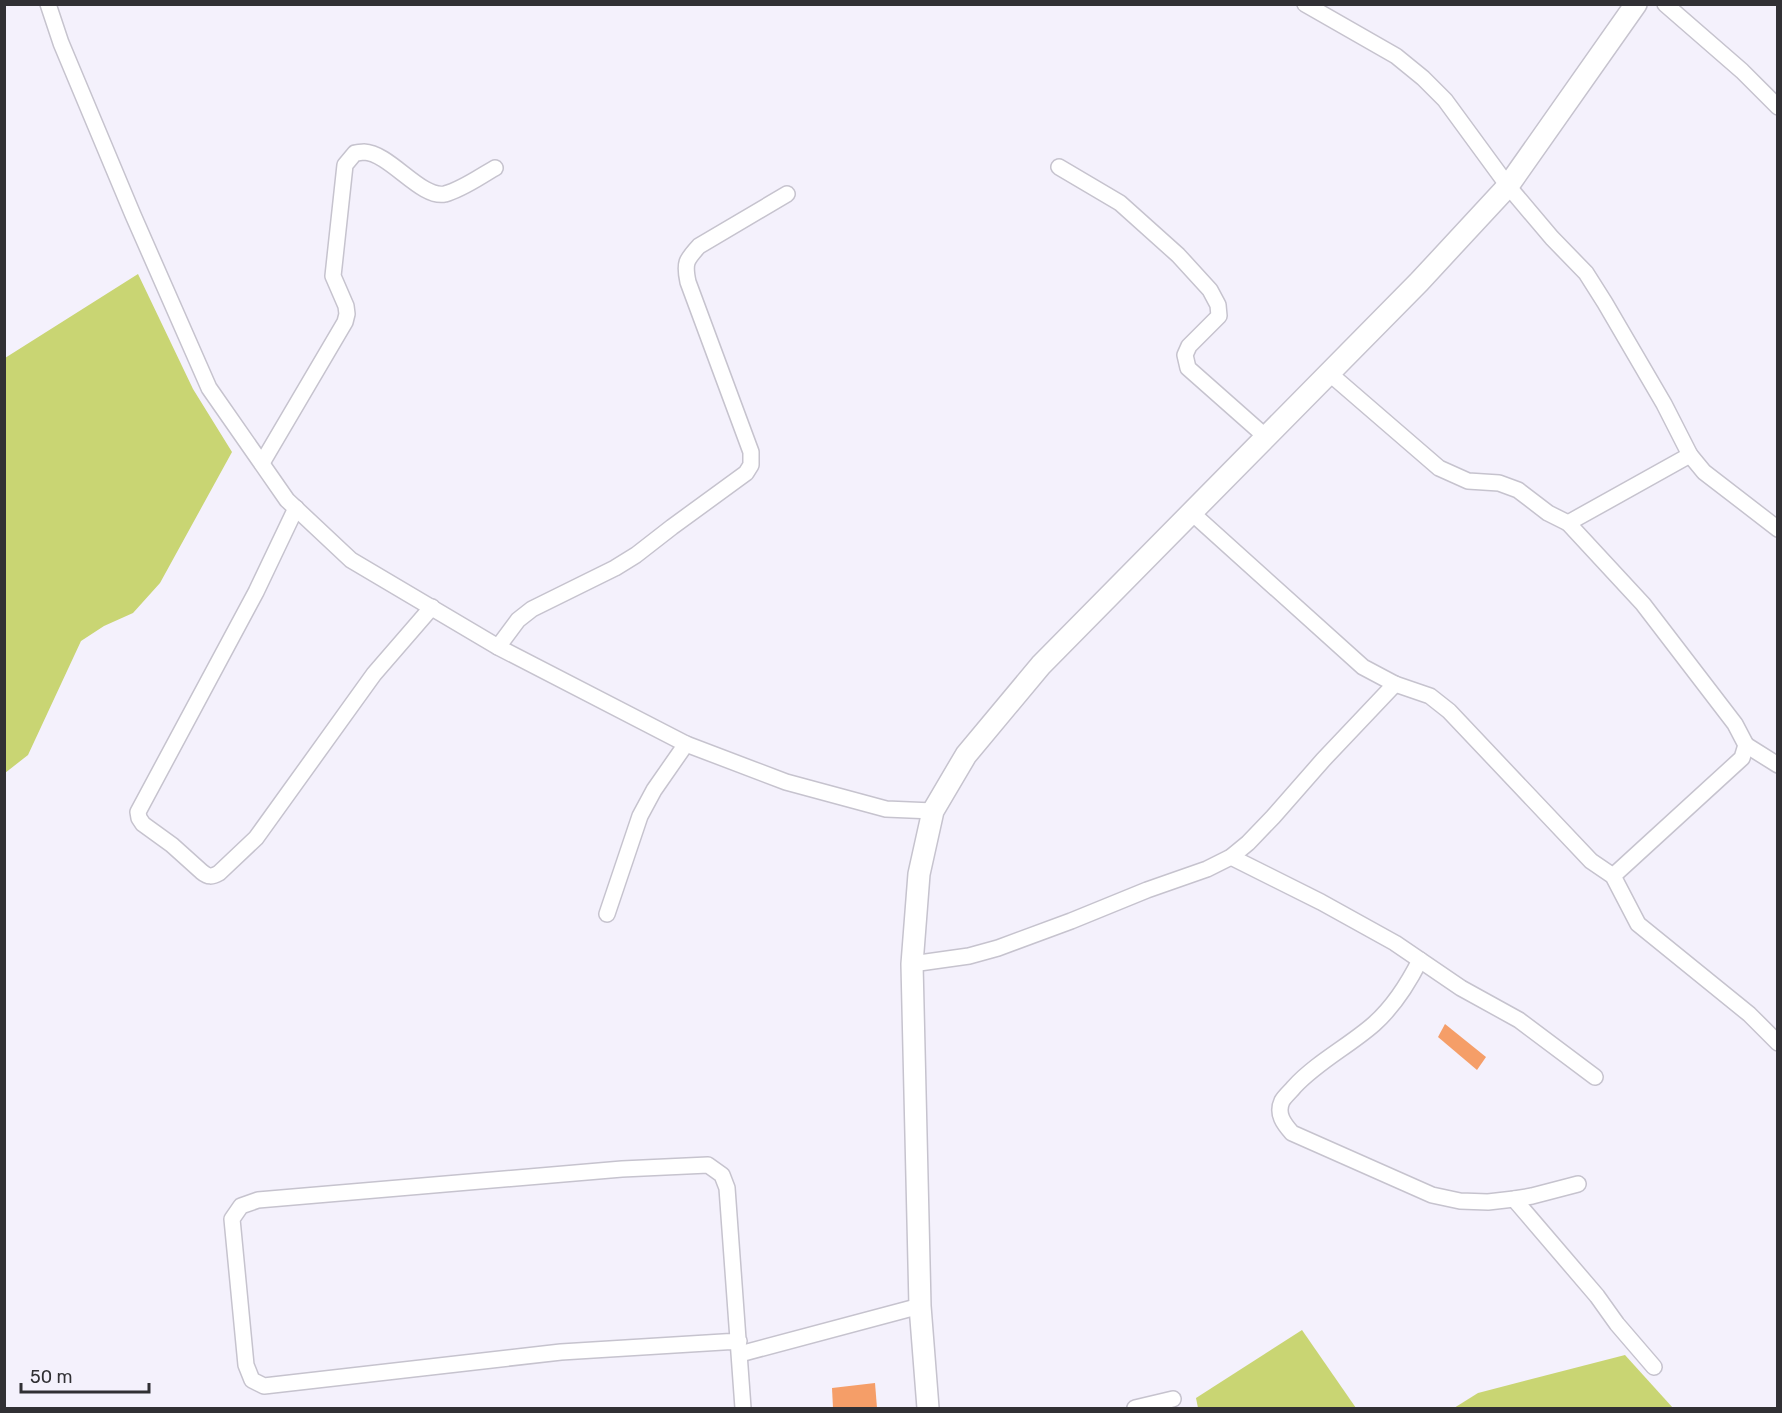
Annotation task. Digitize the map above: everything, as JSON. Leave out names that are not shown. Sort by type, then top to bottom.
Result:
[{"type":"main road","points":[[928,1408],[920,1306],[912,964],[919,874],[933,811],[966,755],[1041,665],[1419,282],[1508,186],[1636,4]]},
{"type":"street","points":[[48,4],[61,43],[209,388],[287,500],[351,560],[498,647],[686,744],[786,782],[886,809],[933,811]]},
{"type":"street","points":[[1305,4],[1396,56],[1445,100],[1508,186],[1552,238],[1586,273],[1664,404],[1690,455],[1712,479],[1778,530]]},
{"type":"street","points":[[1665,4],[1742,71],[1778,107]]},
{"type":"street","points":[[261,463],[345,322],[346,306],[333,276],[345,165],[355,153],[365,152],[382,159],[433,194],[444,194],[459,189],[495,168]]},
{"type":"street","points":[[1059,167],[1120,203],[1178,255],[1210,290],[1218,305],[1219,316],[1189,346],[1185,356],[1188,368],[1266,437]]},
{"type":"street","points":[[498,647],[518,620],[532,609],[622,564],[746,473],[751,465],[749,446],[688,282],[685,267],[690,256],[699,246],[787,194]]},
{"type":"street","points":[[1329,373],[1439,468],[1468,481],[1498,483],[1518,490],[1548,513],[1568,524],[1643,604],[1735,724],[1746,745],[1778,765]]},
{"type":"street","points":[[1568,524],[1690,455]]},
{"type":"street","points":[[296,508],[256,592],[138,812],[143,824],[172,845],[207,876],[219,873],[256,838],[374,674],[432,607]]},
{"type":"street","points":[[1192,513],[1363,667],[1395,684],[1430,696],[1449,711],[1591,861],[1613,876],[1638,924],[1749,1014],[1778,1043]]},
{"type":"street","points":[[912,964],[969,956],[998,948],[1207,869],[1231,857],[1273,817],[1395,684]]},
{"type":"street","points":[[607,914],[640,816],[654,790],[686,744]]},
{"type":"street","points":[[1613,876],[1742,758],[1746,745]]},
{"type":"street","points":[[1231,857],[1395,943],[1461,988],[1519,1020],[1595,1077]]},
{"type":"street","points":[[1419,960],[1412,977],[1397,999],[1374,1023],[1303,1077],[1283,1100],[1279,1111],[1283,1122],[1292,1133],[1432,1195],[1460,1201],[1488,1202],[1514,1199],[1578,1184]]},
{"type":"street","points":[[743,1408],[739,1348],[727,1188],[722,1175],[708,1166],[622,1169],[258,1200],[241,1206],[232,1219],[246,1365],[252,1380],[264,1386],[561,1352],[739,1348],[920,1306]]},
{"type":"street","points":[[1514,1199],[1654,1367]]},
{"type":"street","points":[[1135,1408],[1173,1399]]},
{"type":"green space","points":[[138,274],[193,389],[232,452],[160,583],[133,613],[104,626],[81,641],[28,755],[5,773],[5,358]]},
{"type":"green space","points":[[1302,1330],[1356,1408],[1198,1408],[1196,1398]]},
{"type":"green space","points":[[1625,1355],[1673,1408],[1454,1408],[1478,1393]]},
{"type":"building","points":[[1445,1024],[1486,1057],[1477,1070],[1438,1037]]},
{"type":"building","points":[[875,1383],[877,1408],[833,1408],[832,1388]]}]
